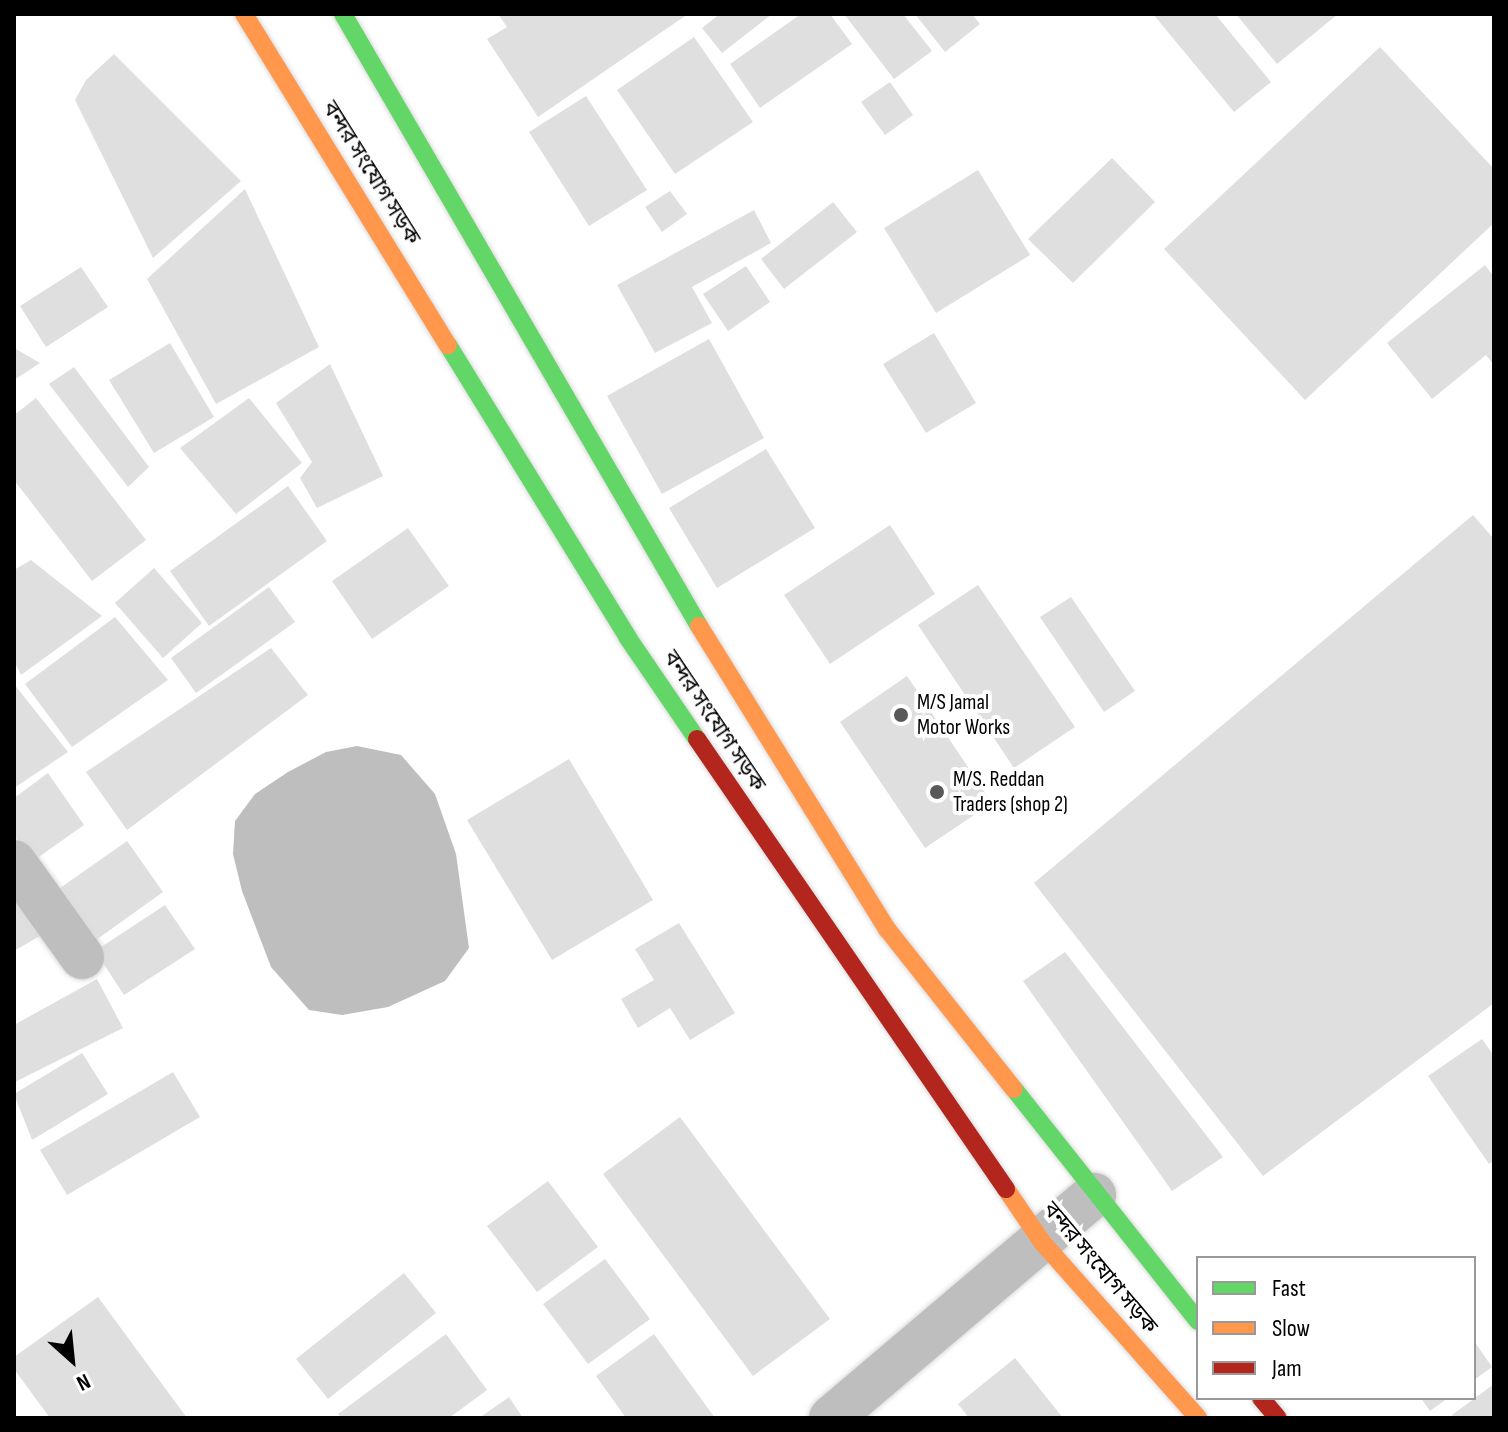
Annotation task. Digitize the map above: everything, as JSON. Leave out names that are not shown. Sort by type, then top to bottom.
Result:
[{"type":"highway","name":"বন্দর সংযোগ সড়ক","points":[[244,14],[628,638],[1042,1242],[1198,1418]]},
{"type":"highway","name":"বন্দর সংযোগ সড়ক","points":[[343,14],[702,632],[887,929],[1094,1195],[1196,1319]]},
{"type":"highway","points":[[1263,1400],[1278,1418]]},
{"type":"street","points":[[14,862],[82,957]]},
{"type":"street","points":[[831,1418],[1094,1195]]},
{"type":"shaded area","points":[[357,746],[401,755],[435,794],[456,854],[469,948],[445,981],[388,1007],[342,1015],[309,1010],[271,967],[242,891],[233,854],[235,821],[255,794],[326,752]]},
{"type":"building","points":[[498,14],[688,14],[538,117],[487,39],[507,27]]},
{"type":"building","points":[[720,14],[772,14],[722,53],[702,28]]},
{"type":"building","points":[[801,14],[830,14],[852,44],[760,108],[730,64]]},
{"type":"building","points":[[844,14],[903,14],[932,51],[894,79]]},
{"type":"building","points":[[915,14],[972,14],[980,24],[945,52]]},
{"type":"building","points":[[1153,14],[1215,14],[1271,82],[1234,112]]},
{"type":"building","points":[[1236,14],[1338,14],[1277,64]]},
{"type":"building","points":[[694,37],[753,122],[675,174],[617,90]]},
{"type":"building","points":[[1380,47],[1494,169],[1494,223],[1305,400],[1164,249]]},
{"type":"building","points":[[114,54],[241,181],[153,258],[75,100],[86,80]]},
{"type":"building","points":[[890,82],[913,115],[885,135],[861,102]]},
{"type":"building","points":[[586,96],[647,190],[589,226],[529,132]]},
{"type":"building","points":[[1112,158],[1155,202],[1073,283],[1028,239]]},
{"type":"building","points":[[978,170],[1030,255],[936,313],[884,228]]},
{"type":"building","points":[[245,189],[319,347],[216,404],[147,279]]},
{"type":"building","points":[[670,191],[687,214],[662,232],[645,207]]},
{"type":"building","points":[[833,202],[857,232],[784,289],[761,259]]},
{"type":"building","points":[[754,210],[771,243],[692,287],[712,323],[655,353],[617,285]]},
{"type":"building","points":[[1485,265],[1494,277],[1494,365],[1486,355],[1432,399],[1387,343]]},
{"type":"building","points":[[746,266],[770,302],[728,331],[703,294]]},
{"type":"building","points":[[81,267],[108,307],[46,347],[20,306]]},
{"type":"building","points":[[934,333],[976,403],[926,433],[883,364]]},
{"type":"building","points":[[709,339],[764,438],[662,494],[607,396]]},
{"type":"building","points":[[170,343],[214,417],[154,453],[109,380]]},
{"type":"building","points":[[14,348],[40,363],[14,380]]},
{"type":"building","points":[[330,364],[383,476],[317,508],[300,478],[312,462],[276,403]]},
{"type":"building","points":[[74,367],[149,467],[128,487],[49,384]]},
{"type":"building","points":[[36,398],[146,540],[92,581],[14,480],[14,415]]},
{"type":"building","points":[[249,398],[302,463],[236,514],[180,448]]},
{"type":"building","points":[[766,449],[815,528],[717,588],[669,508]]},
{"type":"building","points":[[288,486],[327,541],[209,626],[170,571]]},
{"type":"building","points":[[1473,515],[1494,539],[1494,1003],[1263,1176],[1034,883]]},
{"type":"building","points":[[890,525],[935,594],[830,664],[784,595]]},
{"type":"building","points":[[408,528],[449,586],[372,639],[332,581]]},
{"type":"building","points":[[31,560],[102,616],[21,675],[14,661],[14,570]]},
{"type":"building","points":[[154,568],[202,623],[163,658],[115,603]]},
{"type":"building","points":[[978,585],[1075,727],[1014,768],[918,625]]},
{"type":"building","points":[[269,587],[295,622],[196,693],[171,658]]},
{"type":"building","points":[[1071,597],[1135,691],[1104,712],[1040,617]]},
{"type":"building","points":[[115,617],[168,680],[72,747],[25,684]]},
{"type":"building","points":[[271,648],[308,695],[127,830],[86,772]]},
{"type":"building","points":[[907,676],[992,803],[925,848],[840,722]]},
{"type":"building","points":[[14,684],[68,752],[14,788]]},
{"type":"building","points":[[569,759],[653,900],[552,960],[467,820]]},
{"type":"building","points":[[48,773],[84,825],[33,861],[14,834],[14,798]]},
{"type":"building","points":[[127,841],[163,892],[89,945],[53,893]]},
{"type":"building","points":[[14,853],[57,926],[14,951]]},
{"type":"building","points":[[165,905],[195,949],[124,995],[95,951]]},
{"type":"building","points":[[679,923],[735,1013],[690,1040],[670,1008],[638,1028],[621,999],[654,980],[635,949]]},
{"type":"building","points":[[1065,952],[1223,1157],[1172,1191],[1023,981]]},
{"type":"building","points":[[97,979],[123,1028],[15,1082],[14,1025]]},
{"type":"building","points":[[1482,1039],[1494,1056],[1494,1160],[1489,1164],[1428,1076]]},
{"type":"building","points":[[82,1053],[108,1094],[32,1140],[14,1094]]},
{"type":"building","points":[[173,1072],[200,1117],[67,1195],[40,1150]]},
{"type":"building","points":[[680,1117],[830,1319],[753,1376],[603,1174]]},
{"type":"building","points":[[548,1181],[598,1247],[537,1292],[487,1226]]},
{"type":"building","points":[[605,1259],[650,1319],[588,1364],[543,1304]]},
{"type":"building","points":[[404,1273],[436,1313],[328,1399],[296,1359]]},
{"type":"building","points":[[98,1297],[187,1418],[50,1418],[14,1369],[14,1357]]},
{"type":"building","points":[[446,1334],[487,1390],[449,1418],[341,1418],[338,1414]]},
{"type":"building","points":[[654,1334],[715,1418],[626,1418],[596,1376]]},
{"type":"building","points":[[1476,1344],[1492,1367],[1476,1379]]},
{"type":"building","points":[[1015,1358],[1063,1418],[969,1418],[958,1404]]},
{"type":"building","points":[[1494,1384],[1494,1418],[1454,1418],[1452,1415]]},
{"type":"building","points":[[509,1397],[523,1418],[479,1418]]},
{"type":"building","points":[[1422,1400],[1445,1400],[1430,1411]]},
{"type":"traffic: fast","points":[[343,14],[699,626]]},
{"type":"traffic: fast","points":[[448,345],[628,638],[697,739]]},
{"type":"traffic: fast","points":[[1014,1089],[1196,1318]]},
{"type":"traffic: slow","points":[[244,14],[448,345]]},
{"type":"traffic: slow","points":[[699,626],[887,929],[1014,1089]]},
{"type":"traffic: slow","points":[[1006,1189],[1042,1242],[1198,1418]]},
{"type":"traffic: jam","points":[[697,739],[1006,1189]]},
{"type":"traffic: jam","points":[[1263,1400],[1278,1418]]},
{"type":"place","name":"M/S Jamal Motor Works","points":[[901,715]]},
{"type":"place","name":"M/S. Reddan Traders (shop 2)","points":[[937,792]]}]
